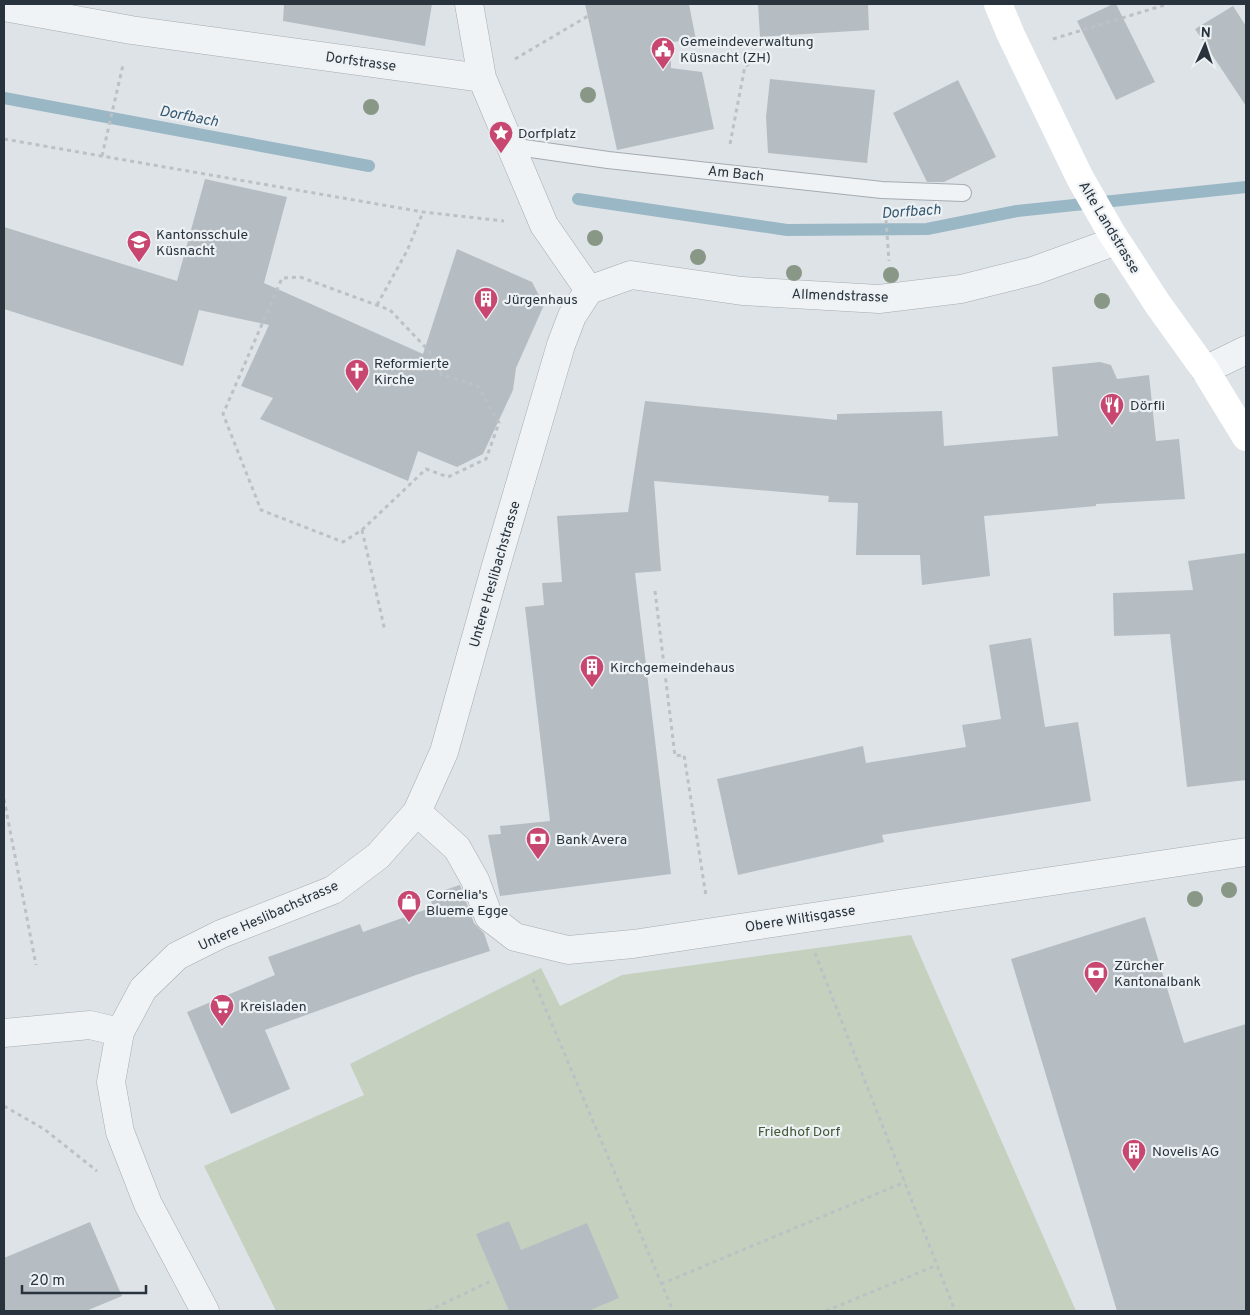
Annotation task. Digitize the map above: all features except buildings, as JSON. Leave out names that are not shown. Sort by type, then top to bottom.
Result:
[{"type":"street","points":[[470,4],[482,78],[510,146],[544,224],[568,263],[590,290]]},
{"type":"street","name":"Alte Landstrasse","points":[[998,4],[1011,36],[1080,178],[1156,304],[1205,370],[1246,437]]},
{"type":"street","name":"Dorfstrasse","points":[[4,7],[131,30],[482,78]]},
{"type":"street","name":"Allmendstrasse","points":[[590,290],[632,275],[742,291],[879,299],[961,289],[1024,274],[1114,236]]},
{"type":"street","name":"Untere Heslibachstrasse","points":[[205,1311],[148,1204],[120,1132],[111,1082],[120,1032],[143,989],[177,956],[221,934],[333,890],[378,856],[417,812],[444,752],[492,577],[561,345],[572,316],[590,290]]},
{"type":"street","points":[[1205,370],[1246,350]]},
{"type":"street","name":"Obere Wiltisgasse","points":[[417,812],[457,848],[475,880],[489,917],[515,937],[568,950],[633,944],[1246,852]]},
{"type":"street","points":[[4,1033],[90,1025],[120,1032]]},
{"type":"lane","name":"Am Bach","points":[[510,146],[608,160],[725,171],[882,190],[963,194]]},
{"type":"path","points":[[1050,40],[1168,4]]},
{"type":"path","points":[[482,78],[588,16]]},
{"type":"path","points":[[725,171],[745,66],[759,60]]},
{"type":"path","points":[[102,156],[117,88]]},
{"type":"path","points":[[4,139],[423,212],[455,217],[544,224]]},
{"type":"path","points":[[376,305],[407,251],[423,212]]},
{"type":"path","points":[[886,219],[889,256]]},
{"type":"path","points":[[300,277],[376,305],[390,310],[429,352],[442,375],[478,386],[499,423],[486,459],[448,477],[426,469],[362,530],[343,542],[261,510],[223,414],[282,278],[300,277]]},
{"type":"path","points":[[362,530],[385,631]]},
{"type":"path","points":[[655,591],[675,756],[684,755],[711,931]]},
{"type":"path","points":[[4,799],[36,965]]},
{"type":"path","points":[[802,918],[956,1311]]},
{"type":"path","points":[[515,937],[673,1311]]},
{"type":"path","points":[[4,1106],[44,1129],[93,1169],[102,1173]]},
{"type":"path","points":[[661,1284],[905,1182]]},
{"type":"path","points":[[826,1311],[937,1265]]},
{"type":"path","points":[[428,1311],[491,1280]]},
{"type":"green space","name":"Friedhof Dorf","points":[[911,935],[1076,1311],[276,1311],[204,1166],[364,1095],[350,1064],[541,968],[560,1006],[622,975]]},
{"type":"waterway","name":"Dorfbach","points":[[4,98],[369,166]]},
{"type":"waterway","name":"Dorfbach","points":[[578,199],[787,230],[927,229],[1017,211],[1246,187]]},
{"type":"place","name":"Gemeindeverwaltung Küsnacht (ZH)","points":[[663,70]]},
{"type":"place","name":"Dorfplatz","points":[[501,154]]},
{"type":"place","name":"Kantonsschule Küsnacht","points":[[139,263]]},
{"type":"place","name":"Jürgenhaus","points":[[486,320]]},
{"type":"place","name":"Reformierte Kirche","points":[[357,392]]},
{"type":"place","name":"Dörfli","points":[[1112,426]]},
{"type":"place","name":"Kirchgemeindehaus","points":[[592,688]]},
{"type":"place","name":"Bank Avera","points":[[538,860]]},
{"type":"place","name":"Cornelia's Blueme Egge","points":[[409,923]]},
{"type":"place","name":"Zürcher Kantonalbank","points":[[1096,994]]},
{"type":"place","name":"Kreisladen","points":[[222,1027]]},
{"type":"place","name":"Novelis AG","points":[[1134,1172]]}]
